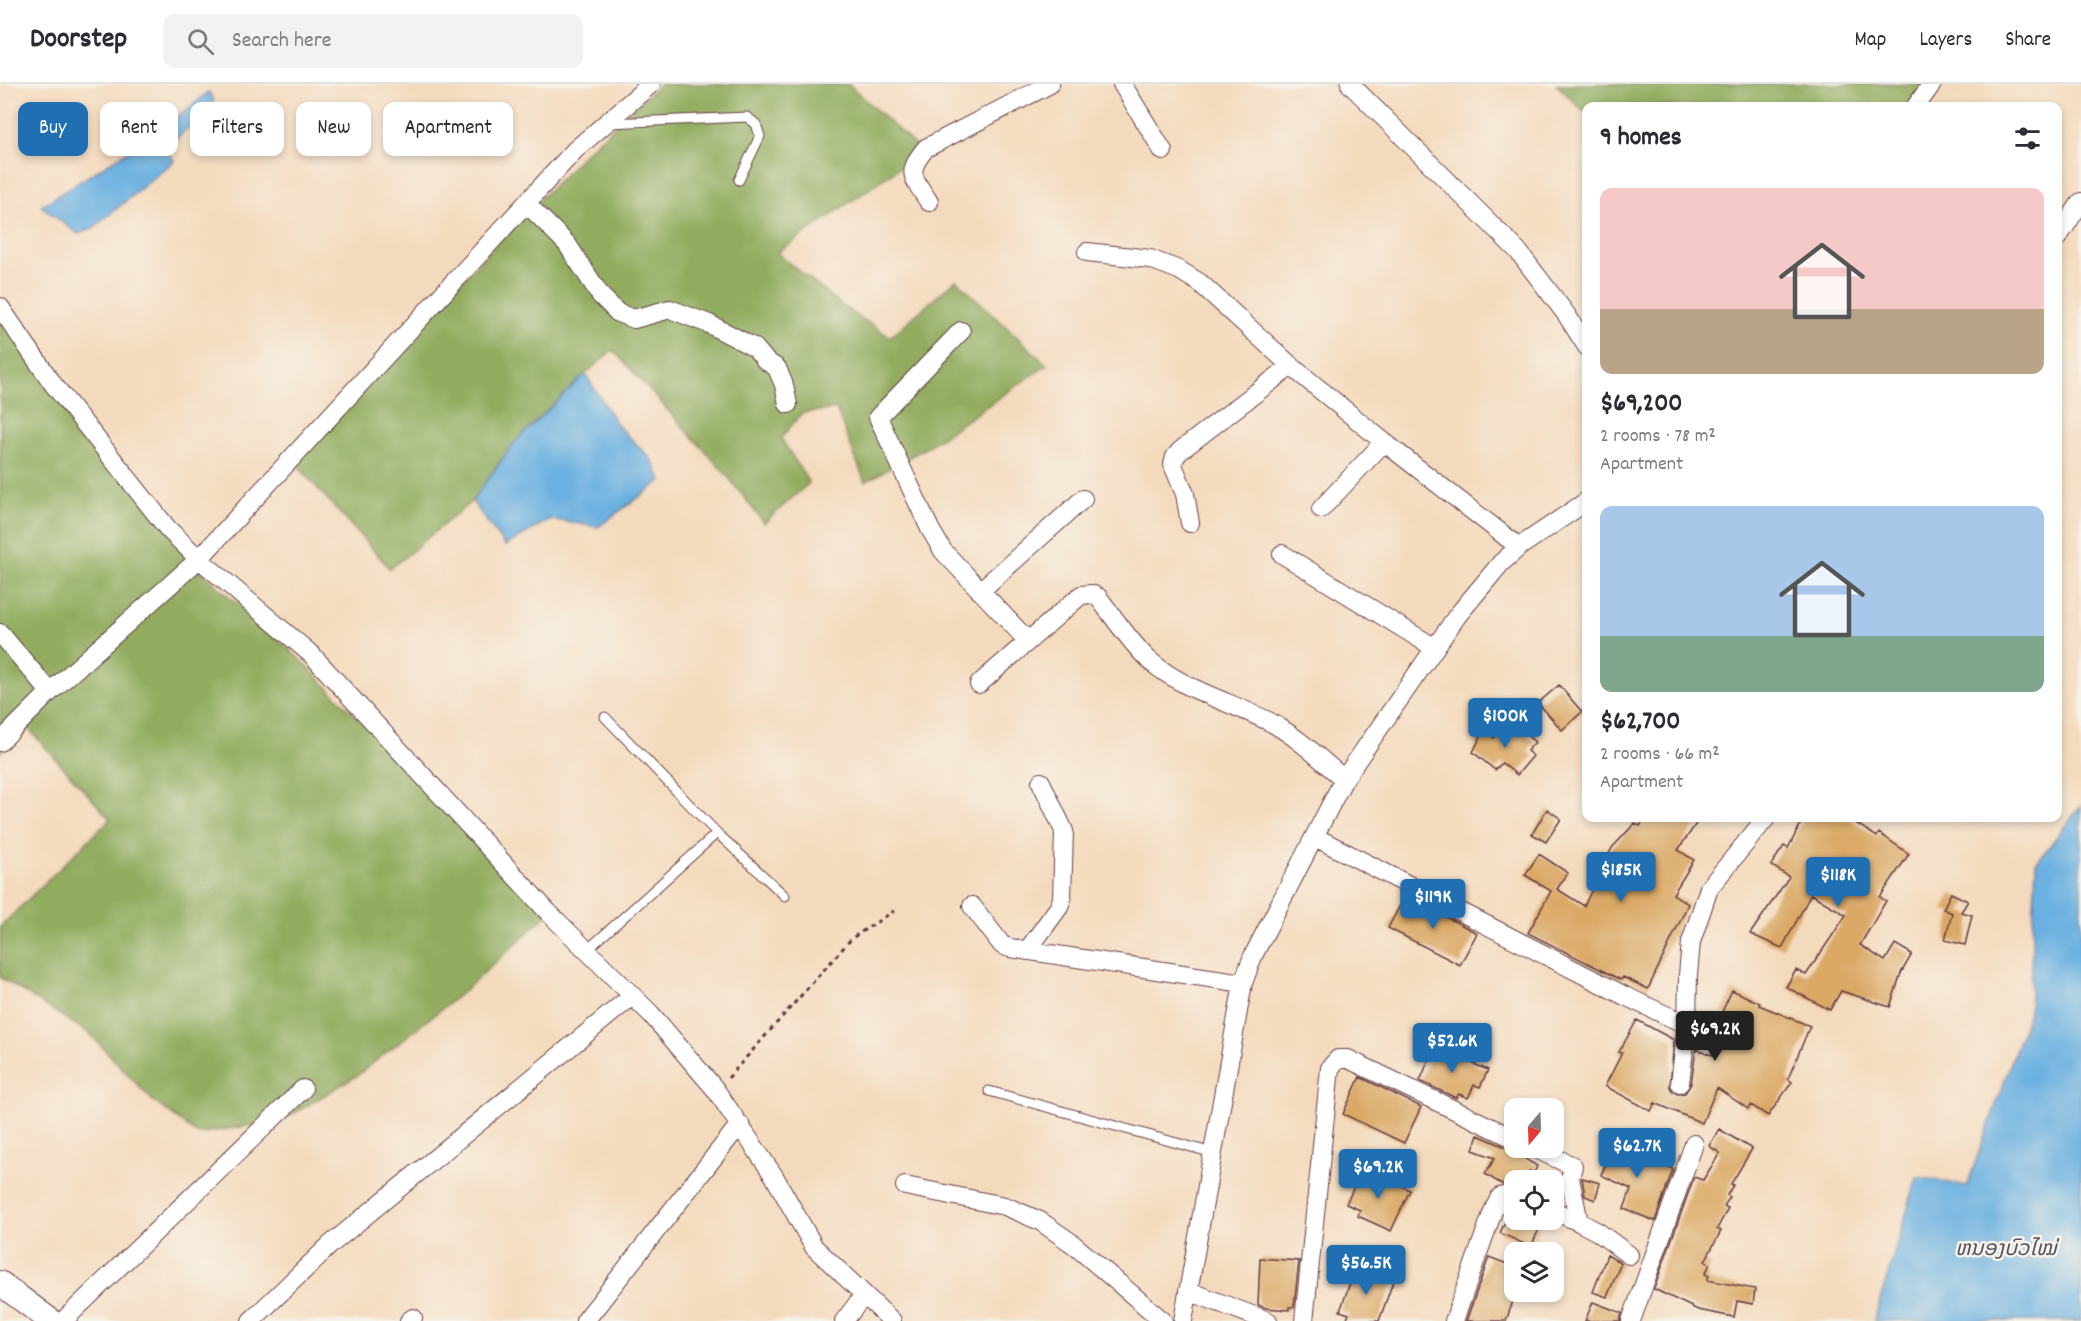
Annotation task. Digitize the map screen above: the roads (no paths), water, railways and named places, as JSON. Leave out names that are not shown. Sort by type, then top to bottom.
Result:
[{"type":"street","points":[[0,742],[50,693],[199,559],[575,150],[651,84]]},
{"type":"street","points":[[929,202],[913,177],[915,162],[926,148],[1050,84]]},
{"type":"street","points":[[1122,84],[1163,151]]},
{"type":"street","points":[[1350,84],[1518,251],[1566,314],[1582,340]]},
{"type":"street","points":[[1919,102],[1932,84]]},
{"type":"street","points":[[2062,231],[2081,202]]},
{"type":"street","points":[[526,203],[567,244],[601,296],[618,313],[634,319],[670,309],[709,324],[755,348],[766,361],[777,368],[788,404]]},
{"type":"street","points":[[1087,252],[1150,259],[1179,270],[1200,283],[1291,366],[1519,547]]},
{"type":"street","points":[[0,307],[53,384],[168,529],[199,559],[312,656],[586,951],[651,1014],[715,1089],[740,1124],[774,1176],[814,1247],[892,1321]]},
{"type":"street","points":[[961,331],[878,417],[944,551],[1027,640]]},
{"type":"street","points":[[1190,523],[1185,494],[1173,465],[1175,457],[1291,366]]},
{"type":"street","points":[[1321,509],[1384,442]]},
{"type":"street","points":[[980,591],[1083,499]]},
{"type":"street","points":[[1183,1321],[1243,984],[1253,956],[1344,779],[1457,616],[1501,563],[1519,547],[1582,504]]},
{"type":"street","points":[[1282,554],[1435,648]]},
{"type":"street","points":[[979,684],[1081,595],[1091,594],[1098,597],[1149,660],[1169,675],[1285,731],[1344,779]]},
{"type":"street","points":[[0,633],[50,693]]},
{"type":"street","points":[[1027,951],[1059,907],[1062,898],[1064,831],[1041,782]]},
{"type":"street","points":[[1680,1083],[1687,1025],[1691,942],[1709,888],[1763,822]]},
{"type":"street","points":[[1315,837],[1625,996],[1687,1025]]},
{"type":"street","points":[[972,906],[1002,945],[1010,948],[1243,984]]},
{"type":"street","points":[[250,1321],[330,1245],[632,996]]},
{"type":"street","points":[[1304,1321],[1330,1068],[1338,1059],[1348,1059],[1504,1134]]},
{"type":"street","points":[[63,1321],[303,1089]]},
{"type":"street","points":[[585,1321],[740,1124]]},
{"type":"street","points":[[1631,1321],[1694,1144]]},
{"type":"street","points":[[1556,1158],[1573,1166],[1570,1178],[1579,1222]]},
{"type":"street","points":[[904,1186],[1005,1206],[1040,1221],[1073,1244],[1163,1321]]},
{"type":"street","points":[[1454,1321],[1492,1210],[1500,1197],[1504,1196]]},
{"type":"street","points":[[1564,1215],[1598,1232],[1629,1255]]},
{"type":"street","points":[[0,1283],[51,1321]]},
{"type":"street","points":[[1188,1291],[1268,1321]]},
{"type":"street","points":[[844,1321],[864,1295]]},
{"type":"lane","points":[[607,123],[747,117],[756,124],[760,136],[739,180]]},
{"type":"lane","points":[[605,717],[717,833],[785,896]]},
{"type":"lane","points":[[586,951],[717,833]]},
{"type":"lane","points":[[989,1091],[1214,1153]]},
{"type":"water","points":[[209,92],[214,101],[213,102],[196,102]]},
{"type":"water","points":[[190,107],[190,126],[178,138],[178,116]]},
{"type":"water","points":[[120,156],[171,156],[174,161],[93,228],[78,234],[41,206]]},
{"type":"water","points":[[585,374],[618,426],[650,458],[662,480],[598,527],[550,519],[505,546],[472,501],[513,444]]},
{"type":"water","name":"ຫນອງບົວໄໝ່","points":[[2081,806],[2081,1321],[1874,1321],[1917,1177],[1967,1186],[2029,1012],[2036,863]]}]
